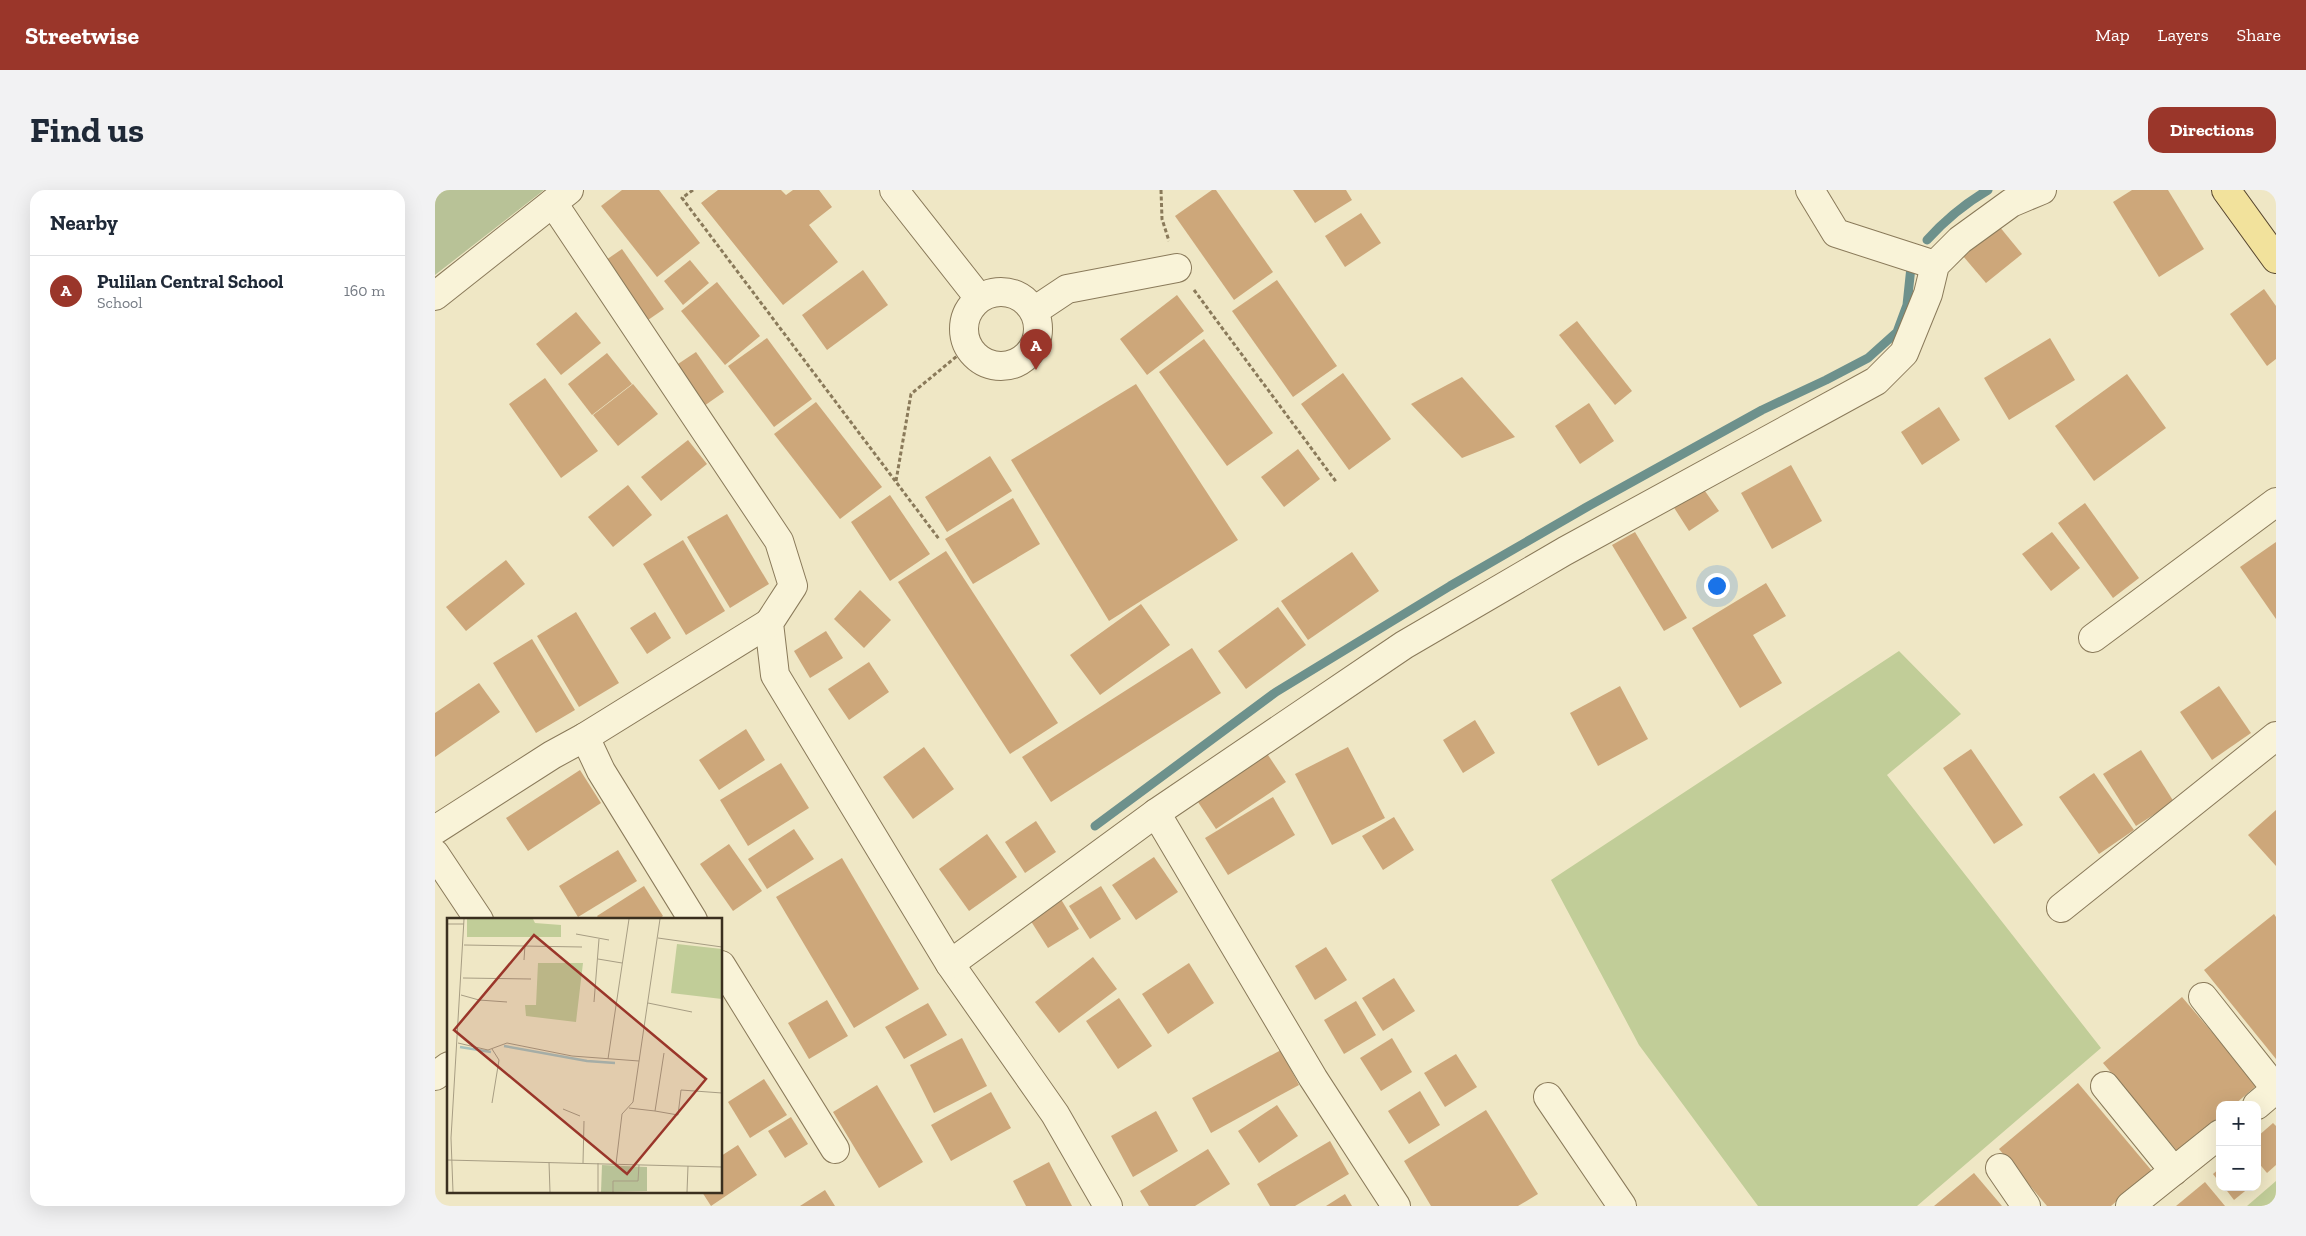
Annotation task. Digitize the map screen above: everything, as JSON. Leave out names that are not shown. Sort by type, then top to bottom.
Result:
[{"type":"main road","points":[[2226,190],[2276,259]]},
{"type":"street","points":[[894,190],[979,298]]},
{"type":"street","points":[[1810,190],[1836,233],[1935,265]]},
{"type":"street","points":[[950,964],[1156,813],[1404,645],[1565,551],[1876,381],[1904,353],[1929,294],[1935,265],[1960,240],[2011,203],[2042,190]]},
{"type":"street","points":[[435,296],[561,196],[779,541],[793,586],[769,622],[585,738],[552,755],[435,830]]},
{"type":"street","points":[[1035,311],[1067,289],[1177,268]]},
{"type":"street","points":[[1005,291],[1017,294],[1028,302],[1035,311],[1039,322],[1035,344],[1030,354],[1018,362],[1004,366],[990,365],[977,358],[968,347],[963,334],[965,319],[970,307],[979,298],[992,292],[1005,291]]},
{"type":"street","points":[[2093,638],[2276,502]]},
{"type":"street","points":[[769,622],[775,676],[950,964],[1055,1114],[1107,1206]]},
{"type":"street","points":[[2061,908],[2276,736]]},
{"type":"street","points":[[585,738],[601,771],[692,918]]},
{"type":"street","points":[[1156,813],[1313,1078],[1395,1206]]},
{"type":"street","points":[[435,854],[478,918]]},
{"type":"street","points":[[723,967],[835,1149]]},
{"type":"street","points":[[2203,997],[2276,1089],[2261,1102]]},
{"type":"street","points":[[435,1076],[447,1067]]},
{"type":"street","points":[[2105,1086],[2173,1171]]},
{"type":"street","points":[[1548,1097],[1622,1206]]},
{"type":"street","points":[[2130,1206],[2216,1137]]},
{"type":"street","points":[[2000,1168],[2026,1206]]},
{"type":"path","points":[[693,190],[682,198],[939,539]]},
{"type":"path","points":[[1161,190],[1162,219],[1177,268],[1337,483]]},
{"type":"path","points":[[896,481],[911,394],[968,347]]},
{"type":"green space","points":[[435,190],[544,190],[435,275]]},
{"type":"green space","points":[[1899,651],[1961,714],[1887,775],[2101,1048],[1917,1206],[1758,1206],[1639,1045],[1551,880]]},
{"type":"green space","points":[[2276,1181],[2276,1206],[2247,1206]]},
{"type":"building","points":[[622,190],[659,190],[700,243],[657,277],[601,206]]},
{"type":"building","points":[[718,190],[781,190],[786,195],[793,190],[819,190],[832,207],[809,225],[838,262],[783,305],[701,203]]},
{"type":"building","points":[[1212,190],[1216,190],[1273,272],[1234,300],[1175,216]]},
{"type":"building","points":[[1293,190],[1346,190],[1352,200],[1315,223]]},
{"type":"building","points":[[2132,190],[2168,190],[2204,249],[2159,277],[2113,202]]},
{"type":"building","points":[[1361,213],[1381,243],[1345,267],[1325,236]]},
{"type":"building","points":[[1999,226],[2022,254],[1986,283],[1963,256]]},
{"type":"building","points":[[622,249],[664,309],[648,320],[606,260]]},
{"type":"building","points":[[690,260],[709,283],[683,305],[664,281]]},
{"type":"building","points":[[863,270],[888,305],[827,350],[802,315]]},
{"type":"building","points":[[1277,280],[1337,366],[1293,397],[1232,311]]},
{"type":"building","points":[[717,282],[760,336],[725,365],[681,311]]},
{"type":"building","points":[[2264,289],[2276,306],[2276,359],[2267,366],[2230,314]]},
{"type":"building","points":[[1177,295],[1204,331],[1147,375],[1120,339]]},
{"type":"building","points":[[576,312],[601,343],[561,375],[536,344]]},
{"type":"building","points":[[1577,321],[1632,391],[1615,405],[1559,335]]},
{"type":"building","points":[[767,338],[812,399],[774,427],[728,366]]},
{"type":"building","points":[[2050,338],[2075,380],[2009,420],[1984,378]]},
{"type":"building","points":[[1204,339],[1273,433],[1227,466],[1159,372]]},
{"type":"building","points":[[696,352],[724,392],[704,406],[675,366]]},
{"type":"building","points":[[607,353],[632,384],[592,415],[568,384]]},
{"type":"building","points":[[1343,373],[1391,439],[1349,470],[1301,404]]},
{"type":"building","points":[[2127,374],[2166,428],[2094,481],[2055,426]]},
{"type":"building","points":[[1462,377],[1515,437],[1462,458],[1411,404]]},
{"type":"building","points":[[545,378],[598,451],[561,478],[509,404]]},
{"type":"building","points":[[633,384],[658,414],[618,446],[593,415]]},
{"type":"building","points":[[1136,384],[1238,540],[1109,621],[1011,460]]},
{"type":"building","points":[[816,402],[882,487],[840,519],[774,434]]},
{"type":"building","points":[[1589,403],[1614,441],[1580,464],[1555,426]]},
{"type":"building","points":[[1939,407],[1960,440],[1922,465],[1901,432]]},
{"type":"building","points":[[688,440],[707,464],[661,501],[641,477]]},
{"type":"building","points":[[1298,449],[1320,479],[1284,507],[1261,477]]},
{"type":"building","points":[[990,456],[1012,491],[947,532],[925,497]]},
{"type":"building","points":[[1791,465],[1822,521],[1772,549],[1741,493]]},
{"type":"building","points":[[1700,484],[1719,511],[1689,531],[1671,503]]},
{"type":"building","points":[[628,485],[652,515],[613,547],[588,517]]},
{"type":"building","points":[[890,495],[930,554],[890,581],[851,522]]},
{"type":"building","points":[[1013,498],[1040,544],[973,584],[945,539]]},
{"type":"building","points":[[2085,503],[2139,578],[2113,598],[2058,523]]},
{"type":"building","points":[[727,514],[769,584],[730,608],[687,537]]},
{"type":"building","points":[[1635,532],[1687,618],[1664,631],[1612,545]]},
{"type":"building","points":[[2052,532],[2080,568],[2051,591],[2022,554]]},
{"type":"building","points":[[683,540],[725,611],[686,635],[643,564]]},
{"type":"building","points":[[2276,542],[2276,619],[2240,567]]},
{"type":"building","points":[[946,551],[1058,723],[1010,754],[898,582]]},
{"type":"building","points":[[1352,552],[1379,591],[1308,640],[1281,601]]},
{"type":"building","points":[[506,560],[525,584],[466,631],[446,607]]},
{"type":"building","points":[[1766,583],[1786,616],[1753,635],[1782,683],[1740,708],[1692,628]]},
{"type":"building","points":[[860,590],[891,620],[864,648],[834,619]]},
{"type":"building","points":[[1141,604],[1170,645],[1100,695],[1070,655]]},
{"type":"building","points":[[1278,607],[1306,645],[1246,689],[1218,651]]},
{"type":"building","points":[[576,612],[619,683],[579,707],[537,636]]},
{"type":"building","points":[[655,612],[671,638],[647,654],[630,628]]},
{"type":"building","points":[[826,631],[843,658],[810,678],[794,651]]},
{"type":"building","points":[[532,639],[575,710],[536,733],[493,663]]},
{"type":"building","points":[[1192,648],[1221,693],[1051,802],[1022,757]]},
{"type":"building","points":[[869,662],[889,692],[849,720],[828,689]]},
{"type":"building","points":[[479,683],[500,712],[435,757],[435,713]]},
{"type":"building","points":[[1620,686],[1648,739],[1598,766],[1570,713]]},
{"type":"building","points":[[2219,686],[2251,733],[2212,760],[2180,712]]},
{"type":"building","points":[[1475,720],[1495,753],[1463,773],[1443,740]]},
{"type":"building","points":[[746,729],[765,760],[719,790],[699,760]]},
{"type":"building","points":[[924,747],[954,789],[913,819],[883,777]]},
{"type":"building","points":[[1348,747],[1385,818],[1332,845],[1295,774]]},
{"type":"building","points":[[1971,749],[2023,825],[1994,844],[1943,768]]},
{"type":"building","points":[[2141,750],[2174,802],[2136,826],[2103,774]]},
{"type":"building","points":[[1266,752],[1286,782],[1216,829],[1196,799]]},
{"type":"building","points":[[781,763],[809,808],[748,846],[720,800]]},
{"type":"building","points":[[580,770],[601,803],[528,851],[506,818]]},
{"type":"building","points":[[2094,773],[2134,830],[2099,854],[2059,797]]},
{"type":"building","points":[[1273,797],[1295,835],[1228,875],[1205,838]]},
{"type":"building","points":[[2276,810],[2276,866],[2248,835]]},
{"type":"building","points":[[1394,817],[1414,850],[1383,870],[1362,836]]},
{"type":"building","points":[[1036,821],[1056,852],[1025,873],[1005,842]]},
{"type":"building","points":[[794,829],[814,859],[767,889],[748,859]]},
{"type":"building","points":[[987,834],[1017,877],[969,911],[939,869]]},
{"type":"building","points":[[729,844],[762,891],[733,911],[700,864]]},
{"type":"building","points":[[618,850],[637,881],[578,917],[559,886]]},
{"type":"building","points":[[1154,857],[1178,892],[1136,920],[1112,885]]},
{"type":"building","points":[[842,858],[919,989],[854,1028],[776,897]]},
{"type":"building","points":[[644,886],[663,916],[660,918],[598,918],[597,916]]},
{"type":"building","points":[[1101,886],[1121,919],[1090,939],[1069,906]]},
{"type":"building","points":[[1059,896],[1079,929],[1048,948],[1027,915]]},
{"type":"building","points":[[2274,914],[2276,917],[2276,1059],[2204,970]]},
{"type":"building","points":[[1326,947],[1347,980],[1315,1000],[1295,966]]},
{"type":"building","points":[[1093,957],[1117,989],[1059,1033],[1035,1002]]},
{"type":"building","points":[[1189,963],[1214,1003],[1168,1034],[1142,994]]},
{"type":"building","points":[[1394,978],[1415,1011],[1383,1031],[1362,998]]},
{"type":"building","points":[[2182,997],[2257,1085],[2239,1101],[2216,1101],[2216,1119],[2178,1152],[2103,1063]]},
{"type":"building","points":[[1119,998],[1152,1046],[1118,1069],[1086,1021]]},
{"type":"building","points":[[827,1000],[848,1036],[809,1059],[788,1023]]},
{"type":"building","points":[[1356,1001],[1376,1035],[1344,1054],[1324,1020]]},
{"type":"building","points":[[928,1003],[947,1035],[904,1059],[885,1027]]},
{"type":"building","points":[[962,1038],[987,1086],[934,1113],[910,1065]]},
{"type":"building","points":[[1392,1038],[1412,1072],[1381,1091],[1360,1058]]},
{"type":"building","points":[[1281,1050],[1299,1085],[1211,1133],[1192,1098]]},
{"type":"building","points":[[1456,1054],[1477,1087],[1445,1107],[1424,1073]]},
{"type":"building","points":[[764,1079],[787,1115],[750,1138],[728,1102]]},
{"type":"building","points":[[2078,1083],[2152,1171],[2111,1206],[2047,1206],[1999,1149]]},
{"type":"building","points":[[877,1085],[923,1162],[879,1188],[833,1112]]},
{"type":"building","points":[[1420,1091],[1440,1125],[1409,1144],[1388,1111]]},
{"type":"building","points":[[991,1092],[1011,1128],[951,1161],[931,1125]]},
{"type":"building","points":[[1277,1105],[1298,1136],[1259,1163],[1238,1131]]},
{"type":"building","points":[[1486,1110],[1538,1194],[1518,1206],[1431,1206],[1404,1161]]},
{"type":"building","points":[[1156,1111],[1178,1151],[1133,1177],[1111,1136]]},
{"type":"building","points":[[791,1117],[808,1144],[785,1158],[768,1131]]},
{"type":"building","points":[[2273,1123],[2276,1126],[2276,1165],[2267,1173],[2261,1166],[2261,1134]]},
{"type":"building","points":[[1330,1141],[1349,1174],[1295,1206],[1270,1206],[1257,1184]]},
{"type":"building","points":[[738,1145],[757,1175],[711,1206],[703,1194],[723,1194],[723,1155]]},
{"type":"building","points":[[1208,1149],[1230,1184],[1195,1206],[1149,1206],[1140,1191]]},
{"type":"building","points":[[1049,1162],[1072,1206],[1026,1206],[1013,1181]]},
{"type":"building","points":[[1974,1173],[2002,1206],[1934,1206]]},
{"type":"building","points":[[2205,1182],[2225,1206],[2176,1206]]},
{"type":"building","points":[[825,1190],[835,1206],[800,1206]]},
{"type":"building","points":[[2227,1191],[2245,1191],[2234,1200]]},
{"type":"building","points":[[1345,1194],[1352,1206],[1326,1206]]},
{"type":"waterway","points":[[1927,240],[1955,213],[1988,190]]},
{"type":"waterway","points":[[1095,826],[1276,692],[1450,586],[1585,508],[1762,410],[1868,358],[1897,332],[1907,305],[1911,267]]},
{"type":"place","name":"Pulilan Central School","points":[[1036,370]]}]
